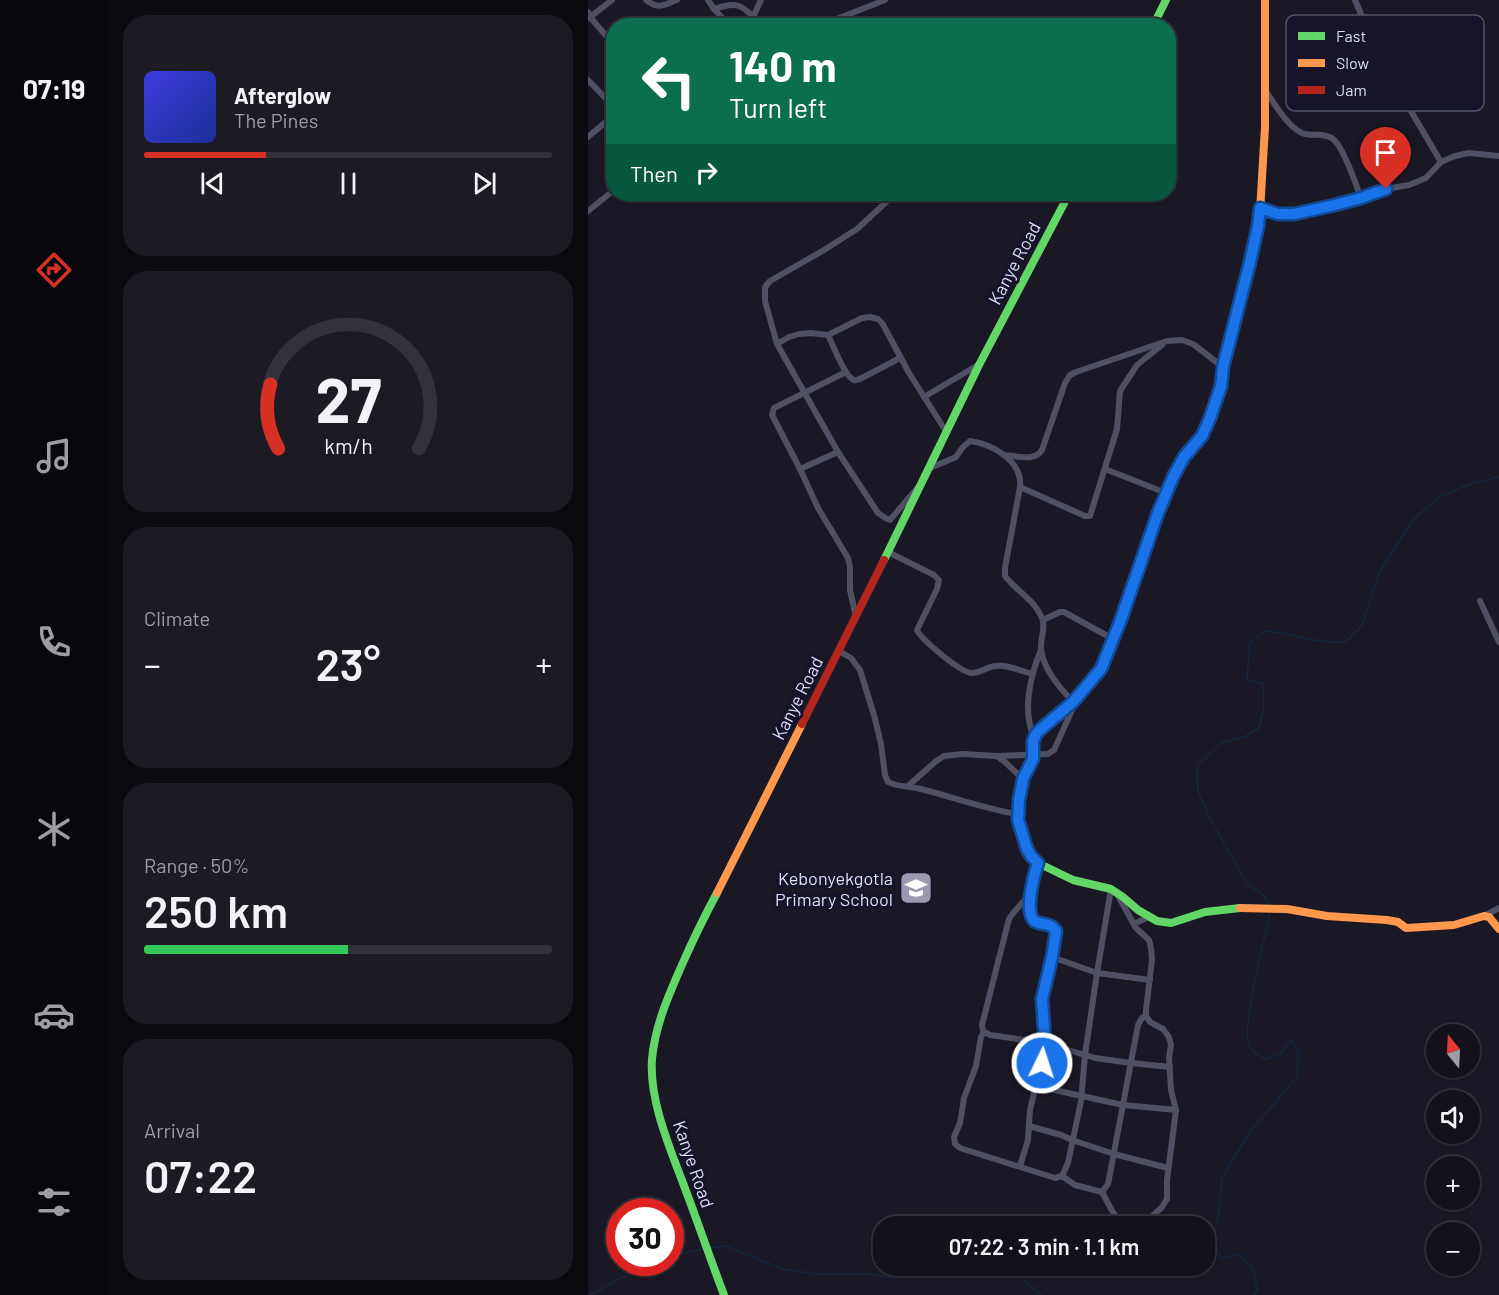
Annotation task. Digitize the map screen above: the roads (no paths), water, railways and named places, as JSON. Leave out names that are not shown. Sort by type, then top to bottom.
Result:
[{"type":"street","points":[[606,36],[589,16],[612,0]]},
{"type":"street","points":[[646,0],[654,6],[677,0]]},
{"type":"street","points":[[708,0],[722,18]]},
{"type":"street","points":[[714,9],[732,4],[753,6],[761,0]]},
{"type":"street","points":[[740,4],[753,17],[761,0]]},
{"type":"street","points":[[839,18],[885,0]]},
{"type":"street","points":[[1157,18],[1166,0]]},
{"type":"street","points":[[1034,737],[1073,702],[1101,669],[1130,596],[1166,493],[1184,457],[1202,436],[1221,386],[1223,367],[1252,253],[1260,208],[1265,127],[1265,0]]},
{"type":"street","points":[[1355,0],[1361,15]]},
{"type":"street","points":[[588,80],[606,98]]},
{"type":"street","points":[[1265,90],[1282,115],[1297,131],[1325,136],[1335,141],[1344,156],[1361,198]]},
{"type":"street","points":[[1411,111],[1441,162]]},
{"type":"street","points":[[588,136],[606,121]]},
{"type":"street","points":[[1260,208],[1278,214],[1294,214],[1409,185],[1432,173],[1441,162],[1455,156],[1469,153],[1499,156]]},
{"type":"street","points":[[588,212],[606,197]]},
{"type":"street","points":[[887,201],[857,229],[770,281],[765,287],[765,301],[777,344],[838,452],[878,513],[891,520],[921,484]]},
{"type":"street","name":"Kanye Road","points":[[724,1295],[657,1107],[652,1072],[653,1050],[663,1007],[698,930],[856,617],[979,365],[1065,201]]},
{"type":"street","points":[[777,344],[799,334],[828,335],[862,318],[878,319],[947,433]]},
{"type":"street","points":[[828,335],[846,372],[856,381],[900,358]]},
{"type":"street","points":[[1004,455],[1035,457],[1040,454],[1065,383],[1070,375],[1084,369],[1167,341],[1182,340],[1193,344],[1223,367]]},
{"type":"street","points":[[1020,487],[1088,517],[1092,513],[1118,429],[1120,391],[1137,364],[1167,341]]},
{"type":"street","points":[[924,397],[979,365]]},
{"type":"street","points":[[846,372],[774,408],[772,415],[818,508],[848,558],[850,590],[856,617]]},
{"type":"street","points":[[929,468],[956,457],[970,441],[1004,455],[1019,474],[1020,487],[1004,572],[1006,578],[1036,606],[1044,620],[1041,649],[1032,674],[1028,709],[1030,729],[1034,737],[1034,755],[1032,764],[1023,779],[1018,814],[1019,827],[1025,843],[1031,856],[1038,863],[1073,880],[1113,891],[1157,921],[1171,922],[1219,909],[1287,909],[1327,916],[1388,920],[1398,922],[1406,928],[1454,925],[1484,916],[1499,908]]},
{"type":"street","points":[[800,469],[838,452]]},
{"type":"street","points":[[1105,469],[1166,493]]},
{"type":"street","points":[[888,552],[934,575],[939,580],[917,630],[939,653],[969,672],[975,673],[992,666],[999,666],[1032,674]]},
{"type":"street","points":[[1480,601],[1499,642]]},
{"type":"street","points":[[1044,620],[1064,612],[1113,639]]},
{"type":"street","points":[[908,786],[944,756],[1034,755],[1048,754],[1054,750],[1072,712],[1073,702],[1054,679],[1041,649]]},
{"type":"street","points":[[839,651],[851,658],[860,670],[876,725],[887,780],[892,784],[1018,814]]},
{"type":"street","points":[[996,756],[1023,779]]},
{"type":"street","points":[[1020,1166],[1028,1140],[1029,1113],[1042,1063],[1045,1043],[1042,999],[1056,930],[1052,926],[1032,920],[1029,913],[1030,894],[1038,863]]},
{"type":"street","points":[[1113,891],[1150,943],[1152,960],[1146,1016],[1152,1024],[1163,1029],[1171,1045],[1171,1090],[1176,1110],[1168,1168],[1168,1194],[1166,1201],[1152,1216]]},
{"type":"street","points":[[984,1032],[976,1066],[964,1098],[954,1142],[960,1148],[1055,1178],[1062,1176],[1068,1163],[1082,1096],[1085,1055],[1097,973],[1113,891]]},
{"type":"street","points":[[1030,894],[1009,919],[982,1025],[984,1032],[990,1035],[1045,1043],[1085,1055],[1170,1067]]},
{"type":"street","points":[[1137,925],[1138,910]]},
{"type":"street","points":[[1484,916],[1489,917],[1499,929]]},
{"type":"street","points":[[1137,925],[1149,917]]},
{"type":"street","points":[[1052,957],[1097,973],[1150,980]]},
{"type":"street","points":[[1102,1192],[1108,1184],[1137,1024],[1146,1016]]},
{"type":"street","points":[[1036,1086],[1124,1105],[1176,1110]]},
{"type":"street","points":[[1029,1126],[1114,1154],[1168,1168]]},
{"type":"street","points":[[1062,1176],[1075,1185],[1102,1192],[1116,1216]]},
{"type":"waterway","points":[[1271,906],[1261,893],[1247,884],[1209,817],[1198,791],[1197,766],[1221,743],[1246,736],[1259,728],[1264,707],[1263,684],[1247,679],[1250,642],[1266,631],[1336,643],[1347,641],[1362,625],[1379,573],[1417,516],[1439,497],[1473,483],[1499,477]]},
{"type":"waterway","points":[[1255,1295],[1257,1290],[1253,1268],[1238,1254],[1222,1258],[1212,1246],[1222,1178],[1249,1133],[1297,1077],[1298,1051],[1293,1041],[1288,1043],[1281,1053],[1266,1059],[1252,1050],[1247,1036],[1255,982],[1270,914]]},
{"type":"waterway","points":[[709,1248],[726,1246],[783,1269],[816,1274],[873,1275]]},
{"type":"waterway","points":[[684,1253],[705,1249]]},
{"type":"waterway","points":[[590,1295],[626,1276]]},
{"type":"waterway","points":[[880,1276],[893,1278],[898,1276]]},
{"type":"waterway","points":[[1019,1276],[1041,1295]]},
{"type":"place","name":"Kebonyekgotla Primary School","points":[[916,888]]}]
